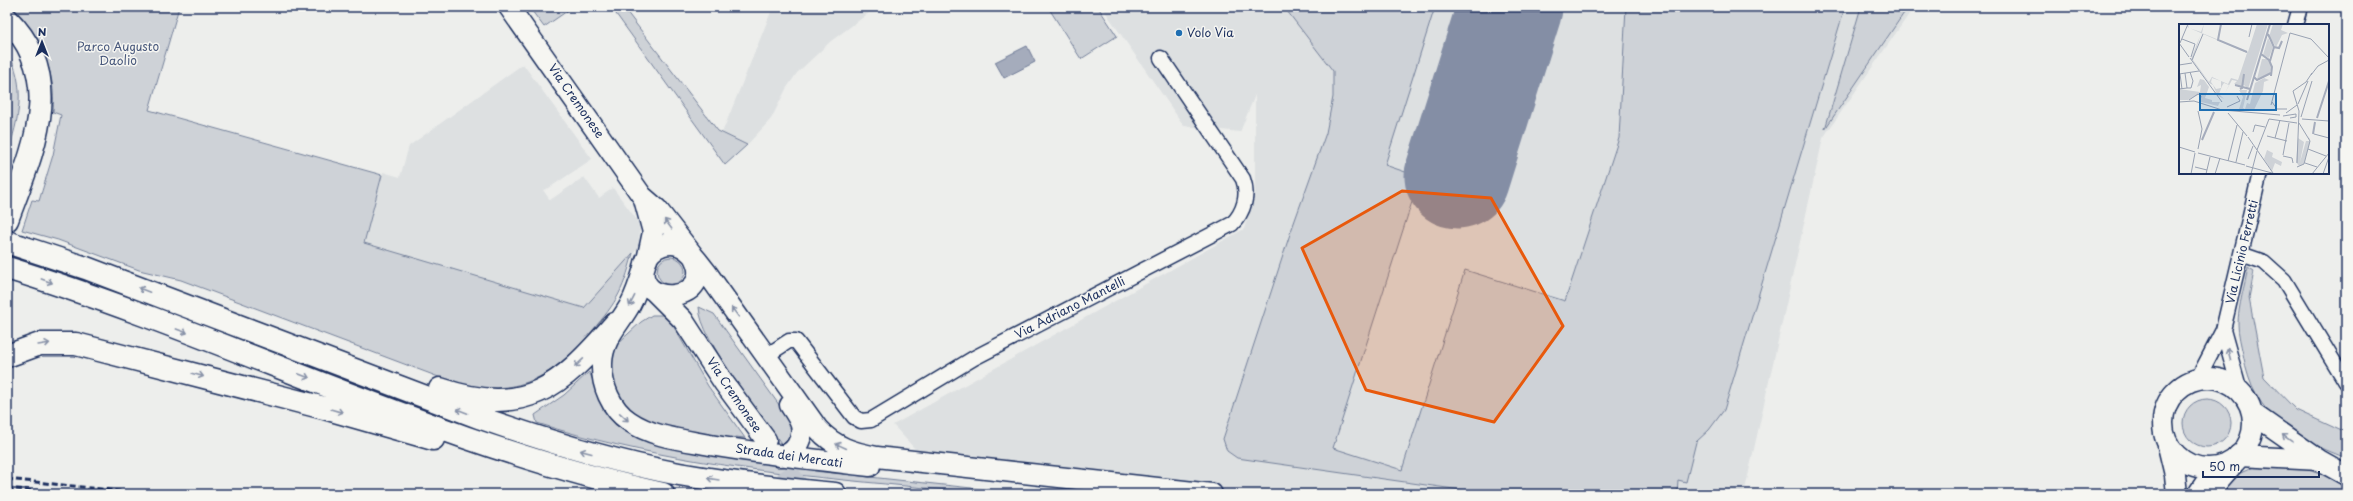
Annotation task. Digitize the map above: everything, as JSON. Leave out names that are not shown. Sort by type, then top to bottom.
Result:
[{"type":"highway","points":[[7,19],[24,38],[33,56],[40,79],[42,97],[34,140],[7,220]]},
{"type":"highway","points":[[7,38],[22,65],[28,93],[23,130],[7,179]]},
{"type":"highway","points":[[12,244],[165,298],[481,418],[576,449],[698,477],[835,494]]},
{"type":"highway","points":[[8,268],[529,460]]},
{"type":"highway","points":[[165,298],[255,321],[447,392],[479,399],[497,401],[525,397],[552,385],[584,359],[616,324]]},
{"type":"highway","points":[[7,356],[31,346],[49,343],[87,346],[324,408],[454,445],[529,460],[614,483],[663,494]]},
{"type":"highway","points":[[2210,494],[2217,481],[2233,460]]},
{"type":"street","name":"Via Cremonese","points":[[509,7],[642,196],[657,209],[692,254],[698,271],[691,292],[691,307],[703,348]]},
{"type":"street","points":[[2295,24],[2300,7]]},
{"type":"street","name":"Via Adriano Mantelli","points":[[766,356],[789,341],[796,341],[854,417],[861,421],[871,420],[974,358],[1232,224],[1240,214],[1245,199],[1243,179],[1161,58]]},
{"type":"street","name":"Via Licinio Ferretti","points":[[2223,330],[2260,174]]},
{"type":"street","name":"Via Cremonese","points":[[642,196],[652,228],[645,276],[654,290],[680,315],[703,348],[724,383],[766,440]]},
{"type":"street","points":[[646,262],[657,247],[668,244],[679,245],[692,254]]},
{"type":"street","name":"Strada dei Mercati","points":[[692,254],[824,435],[834,443],[856,453],[889,459],[1212,494]]},
{"type":"street","points":[[2241,254],[2264,262],[2284,280],[2346,382]]},
{"type":"street","name":"Strada dei Mercati","points":[[646,262],[634,298],[616,324],[604,351],[602,376],[610,400],[629,421],[648,431],[671,437],[779,456],[1127,494]]},
{"type":"street","points":[[654,290],[664,296],[676,296],[687,291],[694,282]]},
{"type":"street","points":[[747,329],[763,364],[794,411],[801,426],[801,436],[796,446],[789,454],[779,456]]},
{"type":"street","points":[[2197,380],[2223,330]]},
{"type":"street","points":[[2198,494],[2213,473],[2233,460],[2251,436],[2252,412],[2240,391],[2223,330]]},
{"type":"street","points":[[2177,494],[2175,475],[2163,426],[2165,410],[2172,396],[2183,386],[2197,380],[2212,379],[2227,383],[2240,391]]},
{"type":"street","points":[[2252,412],[2319,460],[2346,475]]},
{"type":"street","points":[[2166,440],[2174,453],[2185,462],[2198,467],[2213,468],[2233,460],[2319,460]]},
{"type":"highlighted area","points":[[1402,191],[1491,198],[1563,326],[1494,422],[1366,390],[1302,248]]},
{"type":"shaded area","points":[[773,7],[877,7],[831,41],[797,73],[786,89],[771,119],[747,145],[722,133]]},
{"type":"shaded area","points":[[1102,7],[1914,7],[1823,138],[1744,494],[1273,494],[1163,482],[916,450],[893,425],[1244,229],[1255,192],[1255,95],[1240,132],[1184,126]]},
{"type":"shaded area","points":[[523,64],[592,159],[549,188],[543,190],[550,200],[584,177],[599,198],[613,188],[640,224],[639,247],[584,308],[363,243],[383,172],[400,177],[409,146]]},
{"type":"green space","name":"Parco Augusto Daolio","points":[[9,7],[179,7],[149,110],[382,175],[364,243],[584,308],[633,253],[621,289],[611,307],[587,337],[556,367],[540,377],[523,384],[487,388],[466,385],[444,379],[181,280],[139,270],[58,240],[22,230],[32,200],[39,201],[53,155],[61,115],[53,112],[52,82],[44,55],[29,29]]},
{"type":"green space","points":[[529,7],[573,7],[544,27]]},
{"type":"green space","points":[[611,7],[623,7],[718,131],[747,145],[725,165]]},
{"type":"green space","points":[[1048,7],[1098,7],[1117,36],[1081,59]]},
{"type":"green space","points":[[1284,7],[1435,7],[1385,165],[1420,177],[1333,448],[1402,470],[1465,270],[1565,301],[1619,138],[1626,7],[1845,7],[1724,410],[1709,430],[1696,442],[1686,482],[1678,480],[1677,494],[1489,494],[1237,458],[1227,451],[1223,439],[1290,234],[1326,133],[1333,97],[1333,71]]},
{"type":"green space","points":[[1861,7],[1908,7],[1825,129]]},
{"type":"green space","points":[[7,51],[17,77],[19,102],[15,128],[7,154]]},
{"type":"green space","points":[[671,257],[681,261],[685,271],[681,281],[671,285],[661,281],[657,271],[661,261]]},
{"type":"green space","points":[[2248,267],[2254,271],[2249,298],[2264,377],[2296,410],[2346,433],[2346,458],[2326,450],[2292,432],[2278,422],[2266,409],[2256,394],[2249,376],[2238,328],[2239,310]]},
{"type":"green space","points":[[699,307],[714,314],[787,416],[793,430],[789,442],[783,446],[747,398],[720,358],[702,321]]},
{"type":"green space","points":[[652,315],[662,315],[671,322],[708,386],[745,438],[736,437],[735,442],[667,428],[634,416],[614,394],[611,356],[615,346],[641,322]]},
{"type":"green space","points":[[589,372],[610,415],[814,467],[814,471],[1027,494],[946,490],[781,473],[658,454],[577,435],[537,423],[535,415],[564,395]]},
{"type":"green space","points":[[2207,399],[2216,401],[2224,406],[2229,414],[2231,423],[2229,432],[2224,440],[2216,445],[2207,447],[2198,445],[2190,440],[2185,432],[2183,423],[2185,414],[2190,406],[2198,401]]},
{"type":"green space","points":[[2256,466],[2293,467],[2313,471],[2334,480],[2346,488],[2346,494],[2216,494],[2234,476]]},
{"type":"water","points":[[1027,46],[1035,62],[1004,78],[995,62]]},
{"type":"runway","points":[[1457,176],[1510,7]]},
{"type":"tunnel","points":[[768,444],[804,494]]},
{"type":"railway","points":[[7,479],[147,494]]},
{"type":"railway","points":[[7,488],[67,494]]},
{"type":"place","name":"Volo Via","points":[[1179,33]]}]
